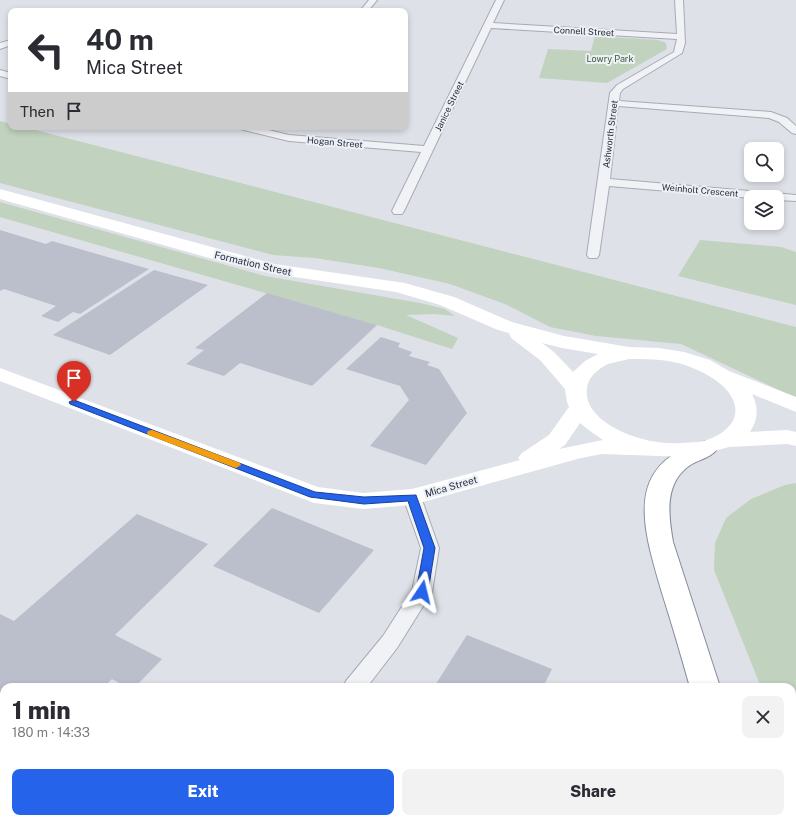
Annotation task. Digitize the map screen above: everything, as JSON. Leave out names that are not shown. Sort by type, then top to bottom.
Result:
[{"type":"main road","name":"Formation Street","points":[[0,194],[165,241],[247,262],[311,275],[398,287],[448,300],[505,326],[562,342],[629,353]]},
{"type":"main road","name":"Formation Street","points":[[505,326],[547,356],[575,387]]},
{"type":"main road","points":[[796,405],[721,374],[701,363],[678,356],[653,353],[629,353],[609,357],[593,364],[581,374],[575,387],[580,408],[591,422],[608,433],[630,443],[654,449],[681,451],[716,444],[787,437],[796,439]]},
{"type":"main road","name":"Mica Street","points":[[0,374],[314,495],[364,501],[412,497],[579,451],[602,447],[654,449]]},
{"type":"main road","points":[[704,683],[660,542],[656,508],[658,495],[668,471],[676,464],[716,444],[740,429],[747,416],[745,401],[736,387],[721,374]]},
{"type":"main road","name":"Mica Street","points":[[516,468],[557,440],[580,408]]},
{"type":"street","points":[[366,8],[373,0]]},
{"type":"street","name":"Janice Street","points":[[398,211],[500,0]]},
{"type":"street","name":"Ashworth Street","points":[[593,255],[615,92],[620,87],[678,53],[681,43],[679,0]]},
{"type":"street","name":"Connell Street","points":[[488,25],[681,36]]},
{"type":"street","points":[[613,103],[771,115],[783,120],[796,132]]},
{"type":"street","name":"Hogan Street","points":[[264,130],[295,139],[428,149]]},
{"type":"street","name":"Weinholt Crescent","points":[[604,182],[796,198]]},
{"type":"street","points":[[357,683],[390,642],[422,592],[430,548],[412,497]]},
{"type":"green space","name":"Lowry Park","points":[[595,36],[658,40],[666,43],[667,49],[607,83],[539,78],[548,49],[591,51]]},
{"type":"green space","points":[[0,121],[8,123],[8,130],[36,130],[796,327],[796,398],[681,344],[596,336],[550,327],[505,304],[450,284],[379,268],[315,258],[273,255],[0,183]]},
{"type":"green space","points":[[0,202],[265,276],[420,303],[445,309],[455,316],[434,314],[406,315],[458,338],[452,349],[377,325],[0,217]]},
{"type":"green space","points":[[700,240],[781,247],[796,252],[796,305],[678,276]]},
{"type":"green space","points":[[796,483],[796,683],[759,683],[714,570],[715,543],[726,518],[751,499],[785,485]]},
{"type":"building","points":[[0,230],[46,244],[52,241],[149,269],[80,314],[73,312],[58,322],[41,316],[56,306],[4,289],[0,291]]},
{"type":"building","points":[[154,270],[208,285],[110,355],[53,335]]},
{"type":"building","points":[[267,293],[377,325],[312,386],[240,363],[224,376],[186,364],[204,350],[195,348]]},
{"type":"building","points":[[381,337],[400,343],[398,347],[412,352],[409,356],[430,362],[427,365],[439,369],[467,413],[426,465],[370,446],[409,400],[400,386],[346,369]]},
{"type":"building","points":[[272,508],[374,550],[319,613],[213,566]]},
{"type":"building","points":[[137,514],[208,544],[115,635],[162,659],[139,683],[120,683],[112,679],[108,683],[0,683],[0,614],[14,621]]},
{"type":"building","points":[[467,635],[552,669],[545,683],[437,683]]},
{"type":"slow traffic","points":[[152,433],[236,465]]},
{"type":"route","points":[[74,402],[314,495],[364,501],[412,497],[430,548],[422,592]]}]
